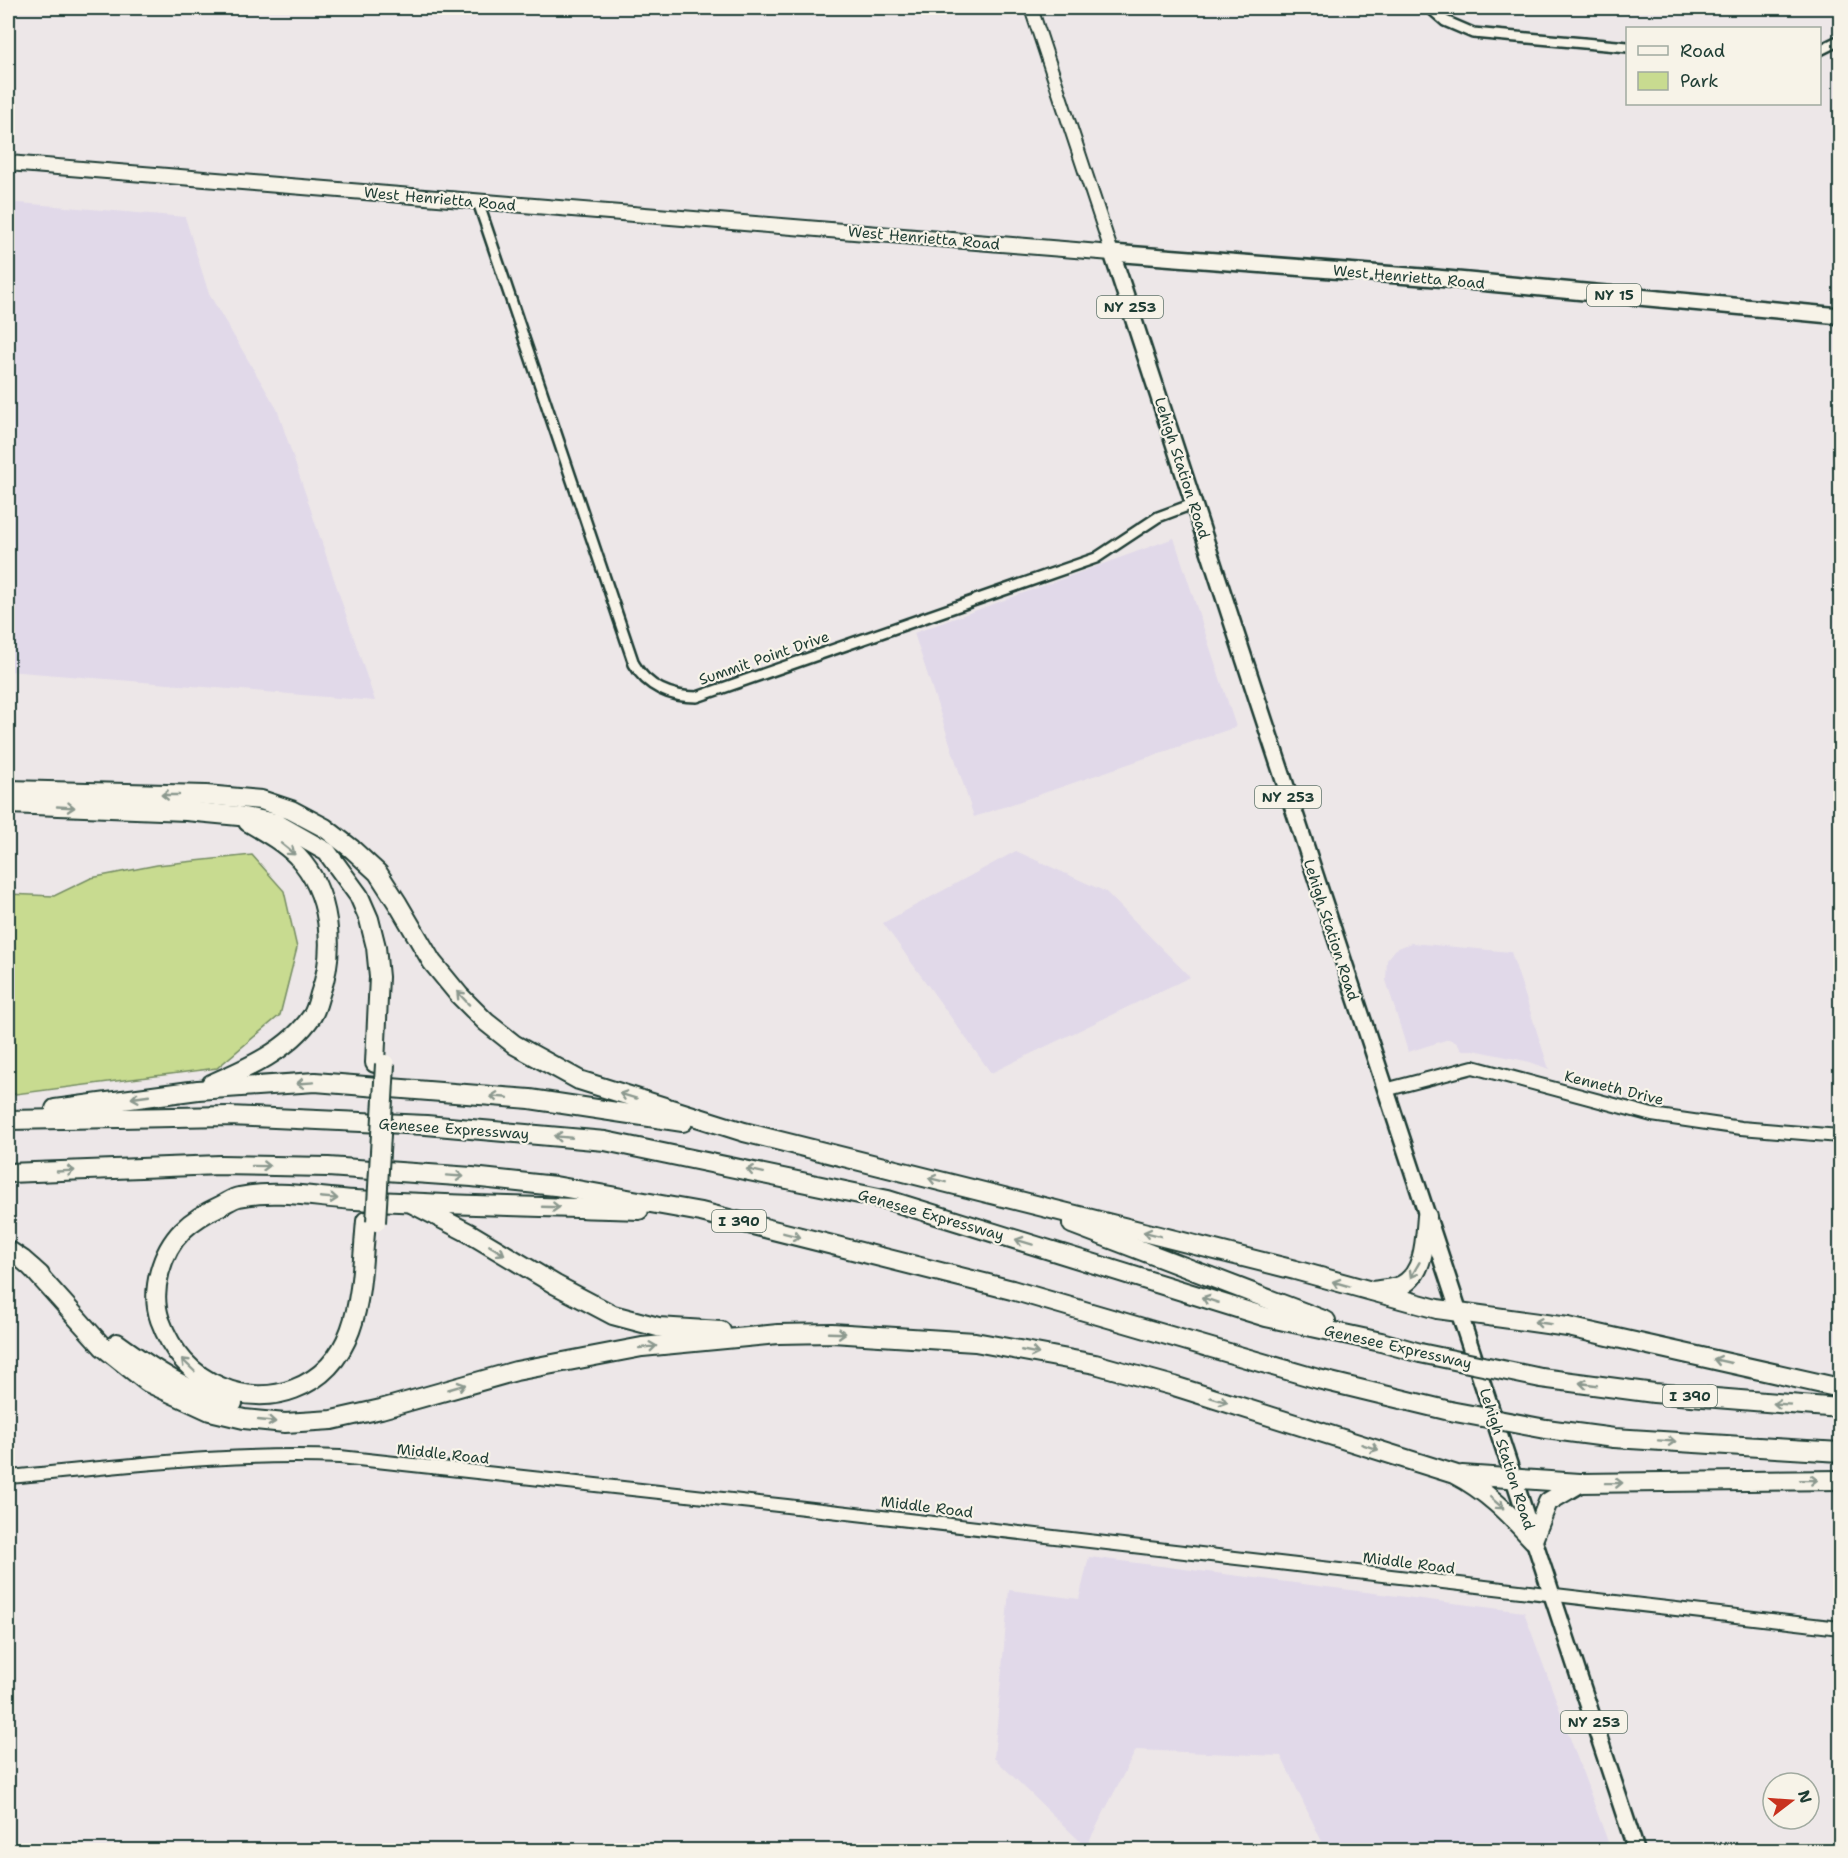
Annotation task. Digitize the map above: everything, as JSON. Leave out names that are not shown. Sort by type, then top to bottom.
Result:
[{"type":"highway","points":[[8,790],[228,797],[261,800],[291,810],[325,828],[378,873],[432,962],[459,995],[486,1022],[515,1046],[579,1080],[744,1132],[1295,1270],[1368,1292],[1437,1309],[1568,1327],[1840,1388]]},
{"type":"highway","points":[[8,1250],[32,1268],[112,1340],[162,1375],[190,1389],[224,1401],[249,1406],[276,1405],[298,1399],[320,1389],[351,1358],[362,1336],[368,1314],[380,1064],[389,975],[387,945],[380,918],[368,890],[334,845],[290,815],[228,797]]},
{"type":"highway","points":[[8,804],[186,811],[239,816],[276,823],[327,852],[360,896],[376,946],[379,977],[380,1064]]},
{"type":"highway","points":[[198,1089],[242,1071],[284,1046],[313,1014],[325,981],[329,952],[328,928],[322,901],[311,876],[297,856],[275,838],[239,816]]},
{"type":"highway","points":[[8,1116],[198,1089],[315,1082],[530,1099],[744,1132]]},
{"type":"highway","name":"Genesee Expressway","points":[[8,1120],[229,1116],[426,1125],[605,1141],[888,1200],[1266,1317],[1381,1342],[1420,1353],[1541,1378],[1654,1393],[1840,1408]]},
{"type":"highway","name":"I 390","points":[[8,1173],[220,1165],[328,1167],[472,1177],[555,1186],[701,1212],[1012,1290],[1318,1379],[1450,1411],[1546,1429],[1614,1437],[1840,1452]]},
{"type":"highway","points":[[993,1194],[1381,1342]]},
{"type":"highway","points":[[371,1221],[358,1307],[350,1335],[337,1358],[304,1386],[265,1395],[242,1394],[220,1387],[197,1374],[183,1361],[172,1345],[160,1318],[157,1297],[158,1276],[168,1251],[183,1230],[208,1211],[238,1197],[271,1195],[701,1212]]},
{"type":"highway","points":[[409,1202],[469,1233],[556,1285],[613,1315],[658,1327],[778,1334]]},
{"type":"highway","points":[[1368,1292],[1400,1286],[1411,1278],[1420,1264],[1427,1216]]},
{"type":"highway","points":[[32,1268],[104,1347],[147,1382],[210,1411],[244,1419],[285,1423],[332,1420],[381,1409],[516,1371],[642,1347],[778,1334],[832,1333],[975,1342],[1095,1364],[1174,1386],[1454,1474],[1476,1485],[1500,1505],[1533,1540],[1548,1502],[1580,1483]]},
{"type":"highway","points":[[1454,1474],[1580,1483],[1840,1480]]},
{"type":"main road","name":"West Henrietta Road","points":[[8,163],[1442,279],[1840,316]]},
{"type":"main road","name":"Lehigh Station Road","points":[[1112,253],[1636,1851]]},
{"type":"street","name":"Lehigh Station Road","points":[[1031,8],[1112,253]]},
{"type":"street","points":[[1430,8],[1445,21],[1473,33],[1626,47]]},
{"type":"street","points":[[1821,50],[1840,40]]},
{"type":"street","name":"Summit Point Drive","points":[[478,202],[634,664],[639,674],[648,682],[673,695],[697,697],[1091,560],[1158,517],[1193,504]]},
{"type":"street","name":"Kenneth Drive","points":[[1385,1090],[1473,1067],[1652,1115],[1742,1128],[1840,1136]]},
{"type":"street","name":"Middle Road","points":[[8,1477],[226,1458],[296,1455],[340,1457],[1840,1628]]},
{"type":"shaded area","points":[[8,202],[185,217],[209,294],[277,409],[375,701],[8,671]]},
{"type":"shaded area","points":[[1174,538],[1236,727],[974,817],[914,633]]},
{"type":"shaded area","points":[[1016,851],[1106,892],[1190,977],[991,1073],[883,923]]},
{"type":"shaded area","points":[[1411,943],[1511,952],[1549,1069],[1530,1062],[1474,1050],[1461,1050],[1457,1043],[1449,1039],[1408,1052],[1386,980],[1387,960],[1396,949]]},
{"type":"shaded area","points":[[1089,1557],[1524,1612],[1608,1842],[1588,1850],[1326,1850],[1281,1756],[1136,1750],[1086,1847],[994,1758],[1009,1590],[1079,1599]]},
{"type":"green space","points":[[252,855],[284,891],[297,948],[280,1015],[217,1068],[8,1095],[8,894],[54,896],[91,878],[157,865]]}]
